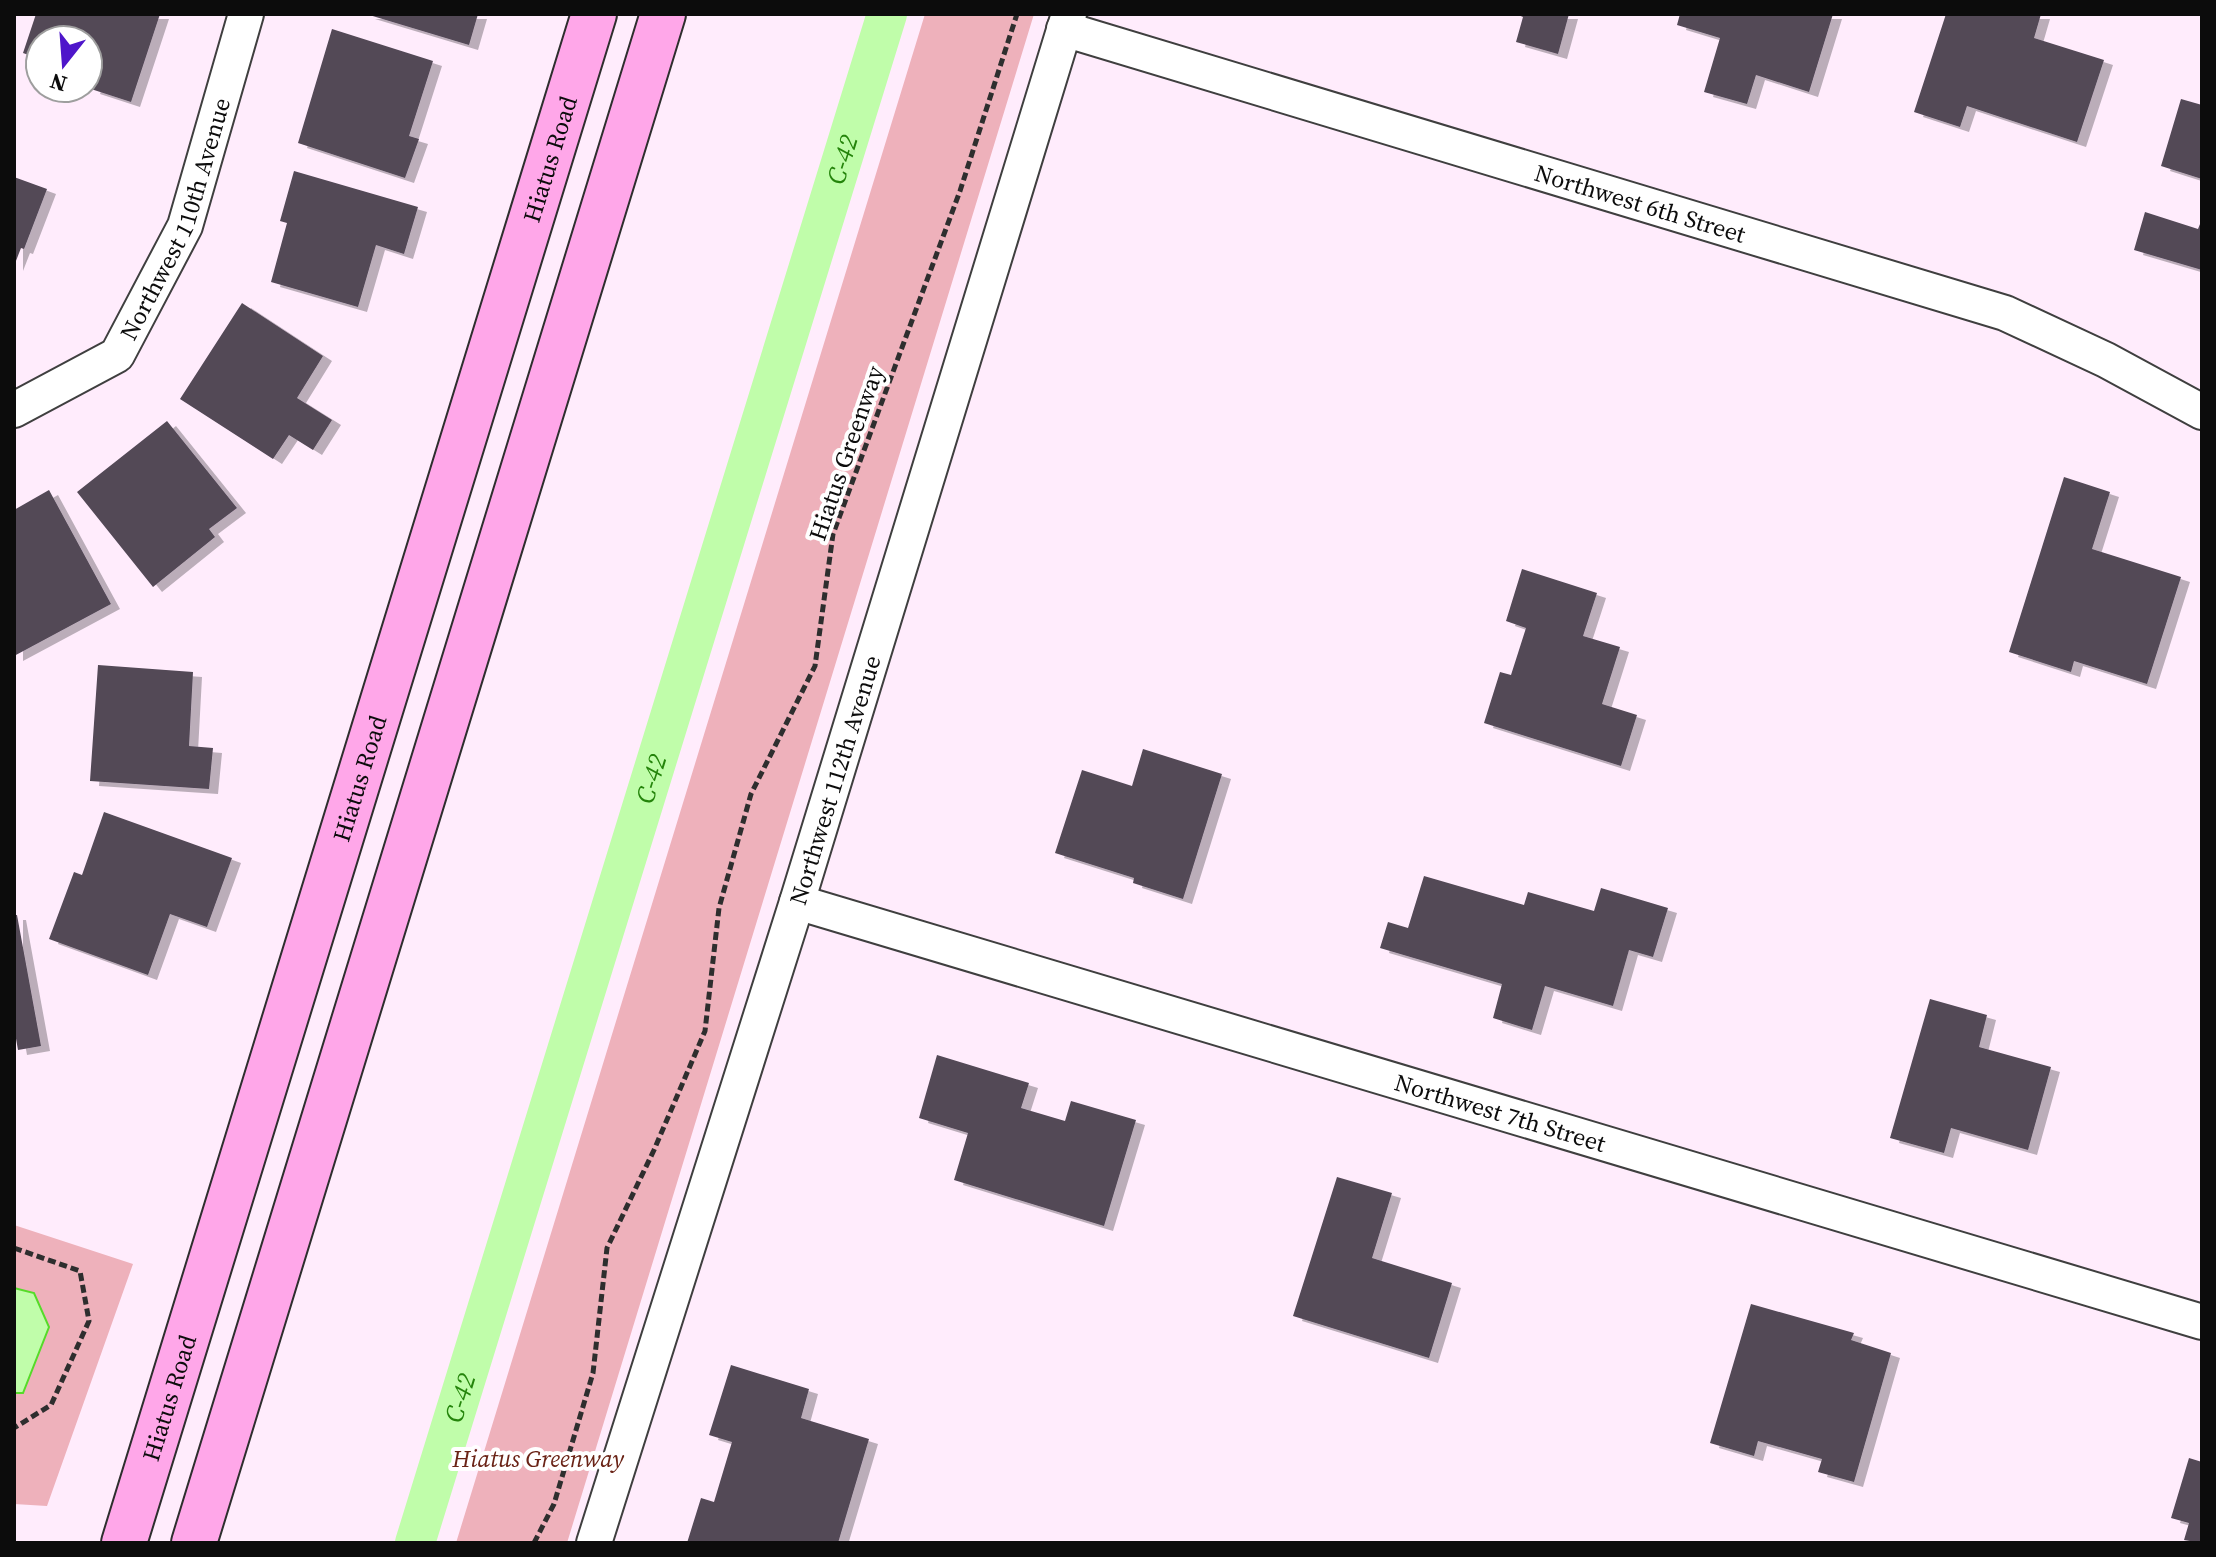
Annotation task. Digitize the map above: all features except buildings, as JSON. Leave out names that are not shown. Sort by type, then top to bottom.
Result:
[{"type":"main road","name":"Hiatus Road","points":[[124,1543],[594,14]]},
{"type":"main road","points":[[194,1543],[663,14]]},
{"type":"street","name":"Northwest 110th Avenue","points":[[14,410],[117,355],[185,226],[246,14]]},
{"type":"street","name":"Northwest 6th Street","points":[[1067,22],[2005,313],[2106,360],[2202,412]]},
{"type":"street","name":"Northwest 112th Avenue","points":[[594,1543],[797,902],[1067,22]]},
{"type":"street","name":"Northwest 7th Street","points":[[797,902],[2202,1322]]},
{"type":"path","name":"Hiatus Greenway","points":[[534,1543],[554,1504],[593,1373],[607,1248],[654,1150],[705,1031],[719,908],[751,794],[815,666],[833,534],[960,191],[1017,14]]},
{"type":"path","points":[[14,1248],[80,1271],[89,1321],[51,1405],[14,1428]]},
{"type":"green space","name":"Hiatus Greenway","points":[[925,14],[1034,14],[567,1543],[456,1543]]},
{"type":"green space","points":[[14,1225],[133,1264],[47,1506],[14,1504]]},
{"type":"shaded area","points":[[14,1288],[34,1293],[49,1327],[23,1393],[14,1393]]},
{"type":"waterway","name":"C-42","points":[[415,1543],[887,14]]}]
